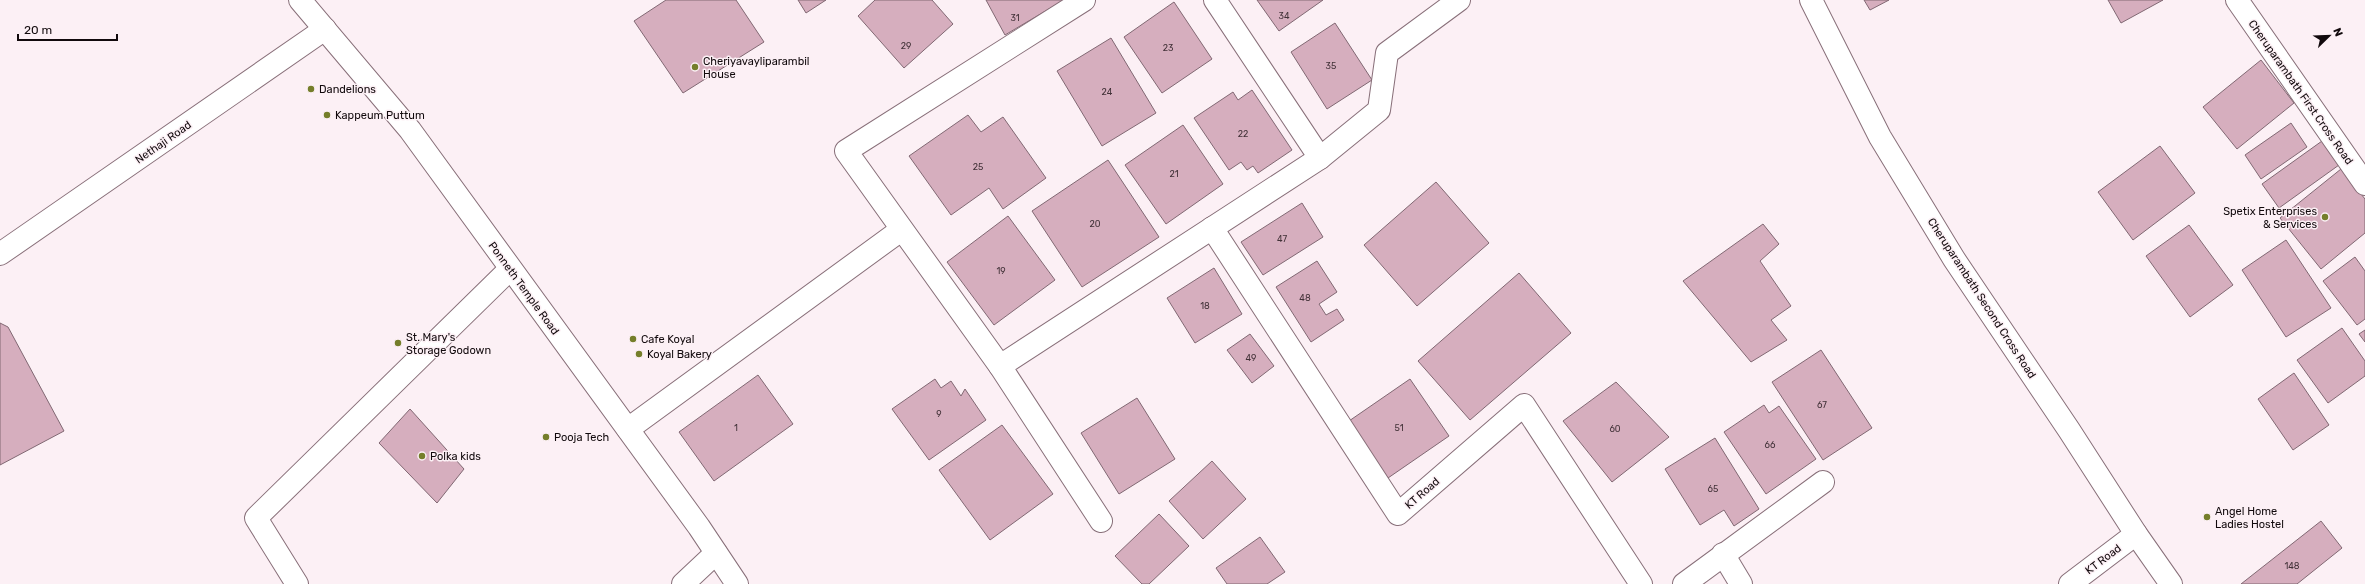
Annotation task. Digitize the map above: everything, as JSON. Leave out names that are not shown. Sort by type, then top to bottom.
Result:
[{"type":"street","name":"Ponneth Temple Road","points":[[300,0],[410,130],[628,429],[737,584]]},
{"type":"street","points":[[1084,0],[846,151],[901,230],[1000,366],[1101,521]]},
{"type":"street","points":[[1215,0],[1320,158]]},
{"type":"street","points":[[1000,366],[1320,158],[1379,110],[1387,53],[1459,0]]},
{"type":"street","name":"Cheruparambath Second Cross Road","points":[[1811,0],[1880,137],[1950,252],[2069,430],[2136,534],[2171,584]]},
{"type":"street","name":"Cheruparambath First Cross Road","points":[[2237,0],[2365,184]]},
{"type":"street","name":"Nethaji Road","points":[[0,254],[325,29]]},
{"type":"street","name":"KT Road","points":[[1212,228],[1398,514],[1524,405],[1641,584]]},
{"type":"street","points":[[628,429],[901,230]]},
{"type":"street","points":[[297,584],[256,518],[510,269]]},
{"type":"street","points":[[1684,584],[1823,482]]},
{"type":"street","name":"KT Road","points":[[2070,584],[2136,534]]},
{"type":"street","points":[[683,584],[716,553]]},
{"type":"street","points":[[1723,554],[1741,584]]},
{"type":"building","name":"Cheriyavayliparambil House","points":[[666,0],[736,0],[764,42],[683,93],[634,21]]},
{"type":"building","points":[[798,0],[826,0],[806,13]]},
{"type":"building","points":[[875,0],[932,0],[953,24],[904,68],[858,16]]},
{"type":"building","points":[[986,0],[1064,0],[1005,35]]},
{"type":"building","points":[[1257,0],[1323,0],[1279,31]]},
{"type":"building","points":[[1864,0],[1889,0],[1870,10]]},
{"type":"building","points":[[2108,0],[2163,0],[2121,23]]},
{"type":"building","points":[[1174,2],[1212,59],[1162,93],[1124,37]]},
{"type":"building","points":[[1335,23],[1372,80],[1327,109],[1291,52]]},
{"type":"building","points":[[1111,38],[1156,113],[1102,146],[1057,71]]},
{"type":"building","points":[[2261,60],[2294,103],[2237,149],[2203,107]]},
{"type":"building","points":[[1252,90],[1292,150],[1258,173],[1253,166],[1247,170],[1241,162],[1229,170],[1194,118],[1233,92],[1238,100]]},
{"type":"building","points":[[968,115],[981,132],[1003,117],[1046,178],[1003,209],[989,188],[951,215],[909,156]]},
{"type":"building","points":[[2291,123],[2307,147],[2261,179],[2245,155]]},
{"type":"building","points":[[1183,125],[1223,184],[1166,224],[1125,165]]},
{"type":"building","points":[[2322,141],[2339,165],[2279,208],[2262,184]]},
{"type":"building","points":[[2160,146],[2195,193],[2133,240],[2098,192]]},
{"type":"building","points":[[1108,160],[1159,237],[1082,287],[1032,211]]},
{"type":"building","points":[[2341,169],[2365,199],[2365,233],[2321,269],[2280,218]]},
{"type":"building","points":[[1436,182],[1489,243],[1417,306],[1364,245]]},
{"type":"building","points":[[1302,203],[1323,237],[1263,275],[1241,242]]},
{"type":"building","points":[[1008,216],[1055,280],[994,325],[947,262]]},
{"type":"building","points":[[1763,224],[1779,244],[1760,261],[1791,306],[1771,320],[1787,340],[1751,362],[1683,281]]},
{"type":"building","points":[[2189,225],[2233,285],[2190,317],[2146,256]]},
{"type":"building","points":[[2286,240],[2331,308],[2286,337],[2242,270]]},
{"type":"building","points":[[2355,257],[2365,271],[2365,319],[2357,325],[2323,281]]},
{"type":"building","points":[[1317,261],[1337,292],[1319,304],[1326,315],[1337,309],[1344,320],[1311,342],[1276,287]]},
{"type":"building","points":[[1214,268],[1242,314],[1195,343],[1167,298]]},
{"type":"building","points":[[1519,273],[1571,333],[1470,420],[1418,361]]},
{"type":"building","points":[[0,323],[8,327],[64,431],[0,465]]},
{"type":"building","points":[[2342,328],[2365,361],[2365,376],[2328,403],[2297,360]]},
{"type":"building","points":[[2365,330],[2365,342],[2359,334]]},
{"type":"building","points":[[1250,334],[1274,366],[1252,383],[1227,350]]},
{"type":"building","points":[[1821,350],[1872,428],[1823,460],[1772,382]]},
{"type":"building","points":[[2294,373],[2329,425],[2293,450],[2258,399]]},
{"type":"building","points":[[758,375],[793,424],[714,481],[679,432]]},
{"type":"building","points":[[935,379],[941,388],[951,381],[961,396],[965,389],[986,420],[929,460],[892,409]]},
{"type":"building","points":[[1410,379],[1449,436],[1388,478],[1349,421]]},
{"type":"building","points":[[1616,382],[1669,437],[1612,482],[1563,421]]},
{"type":"building","points":[[1137,398],[1175,459],[1119,494],[1081,433]]},
{"type":"building","points":[[1764,405],[1769,413],[1779,406],[1816,459],[1766,494],[1724,432]]},
{"type":"building","name":"Polka kids","points":[[410,409],[464,469],[437,503],[379,443]]},
{"type":"building","points":[[1002,425],[1053,494],[990,540],[939,470]]},
{"type":"building","points":[[1715,438],[1759,509],[1734,526],[1724,510],[1700,525],[1665,469]]},
{"type":"building","points":[[1212,461],[1246,499],[1203,539],[1169,501]]},
{"type":"building","points":[[1159,514],[1189,546],[1149,584],[1142,584],[1115,556]]},
{"type":"building","points":[[2321,521],[2342,548],[2297,584],[2241,584]]},
{"type":"building","points":[[1260,537],[1285,572],[1267,584],[1227,584],[1216,568]]},
{"type":"place","name":"Cheriyavayliparambil House","points":[[695,67]]},
{"type":"place","name":"Dandelions","points":[[311,89]]},
{"type":"place","name":"Kappeum Puttum","points":[[327,115]]},
{"type":"place","name":"Spetix Enterprises & Services","points":[[2325,217]]},
{"type":"place","name":"Cafe Koyal","points":[[633,339]]},
{"type":"place","name":"St. Mary's Storage Godown","points":[[398,343]]},
{"type":"place","name":"Koyal Bakery","points":[[639,354]]},
{"type":"place","name":"Pooja Tech","points":[[546,437]]},
{"type":"place","name":"Polka kids","points":[[422,456]]},
{"type":"place","name":"Angel Home Ladies Hostel","points":[[2207,517]]}]
